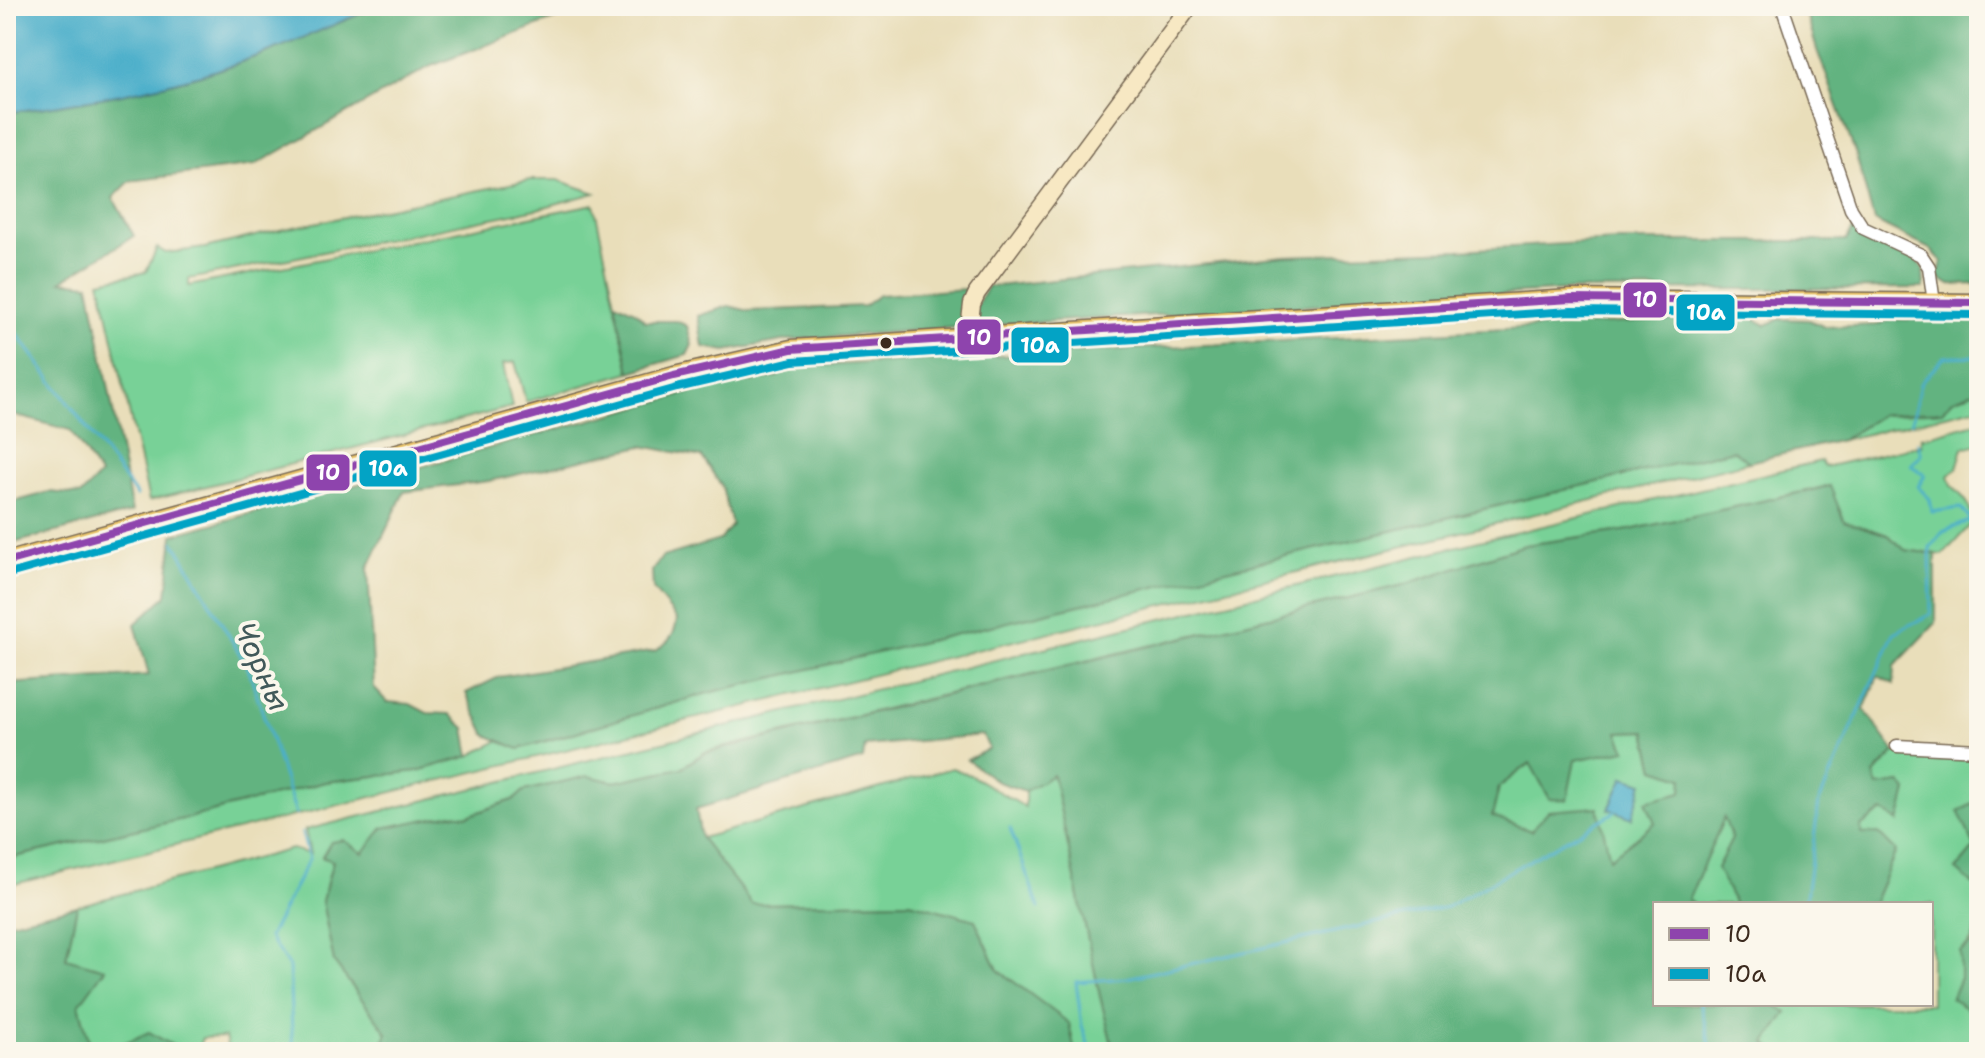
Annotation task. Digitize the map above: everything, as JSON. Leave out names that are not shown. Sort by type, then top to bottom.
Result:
[{"type":"main road","points":[[6,562],[674,376],[791,349],[1571,299],[1979,303]]},
{"type":"street","points":[[968,338],[972,304],[977,293],[1190,6]]},
{"type":"street","points":[[1782,6],[1851,209],[1863,228],[1921,255],[1929,267],[1934,303]]},
{"type":"street","points":[[1897,746],[1979,750]]},
{"type":"green space","points":[[379,6],[590,6],[431,66],[255,165],[130,181],[113,198],[134,236],[61,281],[89,284],[132,512],[6,545],[6,504],[50,492],[81,495],[100,475],[70,430],[6,413],[6,113],[116,95],[207,73]]},
{"type":"green space","points":[[1804,6],[1979,6],[1979,284],[1950,285],[1938,277],[1942,261],[1930,249],[1874,221],[1856,155]]},
{"type":"green space","points":[[530,180],[558,180],[595,193],[537,209],[189,279],[189,286],[594,204],[630,372],[526,402],[515,362],[503,364],[512,407],[149,501],[100,281],[146,272],[157,248],[166,253],[205,248],[284,229]]},
{"type":"green space","points":[[1853,229],[1915,257],[1923,268],[1924,288],[1571,290],[974,326],[976,307],[987,287],[1285,256],[1617,241],[1846,241]]},
{"type":"green space","points":[[965,289],[969,297],[962,327],[788,340],[726,351],[703,347],[698,316],[729,306],[749,311],[864,306],[879,295]]},
{"type":"green space","points":[[615,302],[635,311],[645,321],[677,321],[687,326],[692,345],[687,355],[630,372]]},
{"type":"green space","points":[[1748,316],[1766,325],[1780,319],[1809,320],[1825,327],[1877,325],[1892,319],[1979,321],[1979,390],[1953,399],[1942,411],[1881,415],[1842,440],[1749,462],[1733,450],[708,693],[519,749],[486,735],[466,693],[499,677],[655,651],[664,645],[675,630],[677,619],[653,589],[652,571],[662,557],[720,540],[732,525],[722,487],[702,457],[642,446],[489,481],[404,492],[368,568],[374,688],[387,702],[410,704],[427,713],[450,714],[465,728],[470,756],[417,771],[325,782],[192,817],[6,859],[6,684],[149,675],[135,624],[167,595],[173,535],[707,388],[776,377],[793,367]]},
{"type":"green space","points":[[1979,390],[1979,407],[1842,440],[1881,415],[1942,411],[1953,399]]},
{"type":"green space","points":[[1979,422],[1979,444],[1963,448],[1957,468],[1949,476],[1952,485],[1967,502],[1974,521],[1943,555],[1905,550],[1888,535],[1844,521],[1829,486],[1630,530],[1525,545],[1403,585],[705,752],[681,768],[614,782],[588,776],[524,791],[515,799],[468,816],[452,814],[363,853],[343,841],[323,858],[333,860],[322,901],[334,962],[387,1033],[379,1052],[229,1052],[225,1037],[202,1038],[197,1052],[184,1052],[149,1032],[105,1052],[92,1052],[66,958],[77,906],[292,849],[310,854],[305,830],[1475,542],[1821,461],[1824,467],[1921,445],[1921,438]]},
{"type":"green space","points":[[1733,450],[1749,462],[6,886],[6,859],[192,817],[325,782],[417,771],[470,756],[498,741],[520,749],[708,693]]},
{"type":"green space","points":[[1830,486],[1844,521],[1888,535],[1905,550],[1936,554],[1936,623],[1895,666],[1894,684],[1878,676],[1864,709],[1895,752],[1874,775],[1878,786],[1900,783],[1907,791],[1899,822],[1883,811],[1860,827],[1862,834],[1878,833],[1896,851],[1874,902],[1734,902],[1717,868],[1732,839],[1724,818],[1688,900],[1691,902],[1653,902],[1653,1006],[1776,1006],[1787,1012],[1766,1043],[1776,1052],[1114,1052],[1053,775],[1025,791],[998,782],[967,760],[989,749],[983,735],[865,746],[863,759],[696,809],[701,838],[752,904],[910,902],[975,920],[998,970],[1069,1023],[1075,1052],[379,1052],[387,1033],[334,962],[322,901],[333,861],[322,857],[331,842],[343,840],[363,853],[383,828],[452,814],[468,816],[515,799],[524,791],[588,776],[614,782],[681,768],[705,753],[1403,585],[1525,545],[1630,530]],"holes":[[[1646,731],[1655,769],[1683,778],[1682,792],[1646,801],[1655,823],[1610,858],[1598,807],[1548,811],[1531,831],[1492,816],[1499,787],[1530,763],[1550,799],[1567,800],[1575,760],[1626,750],[1618,732]]]},
{"type":"green space","points":[[1646,731],[1655,769],[1683,778],[1682,792],[1655,823],[1609,859],[1492,817],[1499,787],[1531,763],[1550,799],[1575,760],[1625,750],[1617,732]]},
{"type":"green space","points":[[1895,752],[1979,756],[1979,811],[1972,804],[1976,847],[1956,869],[1979,889],[1979,916],[1976,932],[1960,952],[1960,978],[1952,999],[1979,1016],[1979,1052],[1776,1052],[1766,1043],[1787,1012],[1776,1006],[1933,1006],[1933,902],[1874,902],[1896,851],[1862,834],[1860,827],[1883,811],[1899,821],[1900,783],[1878,787],[1874,775]]},
{"type":"green space","points":[[952,768],[1025,807],[1025,791],[1053,775],[1114,1052],[1075,1052],[1068,1023],[998,970],[975,920],[910,902],[752,904],[701,838]]},
{"type":"green space","points":[[1973,804],[1979,811],[1979,889],[1956,870],[1975,847],[1958,811]]},
{"type":"green space","points":[[1724,817],[1732,839],[1717,868],[1734,902],[1688,900]]},
{"type":"green space","points":[[77,906],[66,958],[105,969],[79,1005],[92,1052],[6,1052],[6,923]]},
{"type":"green space","points":[[1979,919],[1979,1016],[1951,999],[1960,978],[1960,952],[1973,943]]},
{"type":"green space","points":[[149,1032],[184,1052],[105,1052]]},
{"type":"water","points":[[6,6],[379,6],[207,73],[116,95],[6,113]]},
{"type":"water","points":[[1624,777],[1643,783],[1632,818],[1609,809]]},
{"type":"waterway","name":"Чорны","points":[[6,319],[137,496]]},
{"type":"waterway","points":[[1912,422],[1920,384],[1944,357],[1979,356]]},
{"type":"waterway","points":[[1805,902],[1819,802],[1894,633],[1931,614],[1930,548],[1943,532],[1971,520],[1961,508],[1932,512],[1930,499],[1918,487],[1925,475],[1911,465],[1921,455],[1918,443]]},
{"type":"waterway","name":"Чорны","points":[[174,542],[248,668],[296,814]]},
{"type":"waterway","points":[[1091,1052],[1082,1026],[1076,982],[1127,978],[1447,907],[1615,812]]},
{"type":"waterway","points":[[1010,828],[1039,908]]},
{"type":"waterway","name":"Чорны","points":[[293,1052],[289,967],[269,937],[309,859],[302,833]]},
{"type":"waterway","points":[[1700,1006],[1712,1052]]},
{"type":"transit line","name":"10","points":[[6,562],[674,376],[791,349],[1571,299],[1979,303]]},
{"type":"transit line","name":"10а","points":[[9,574],[677,388],[793,361],[1571,311],[1979,315]]}]
